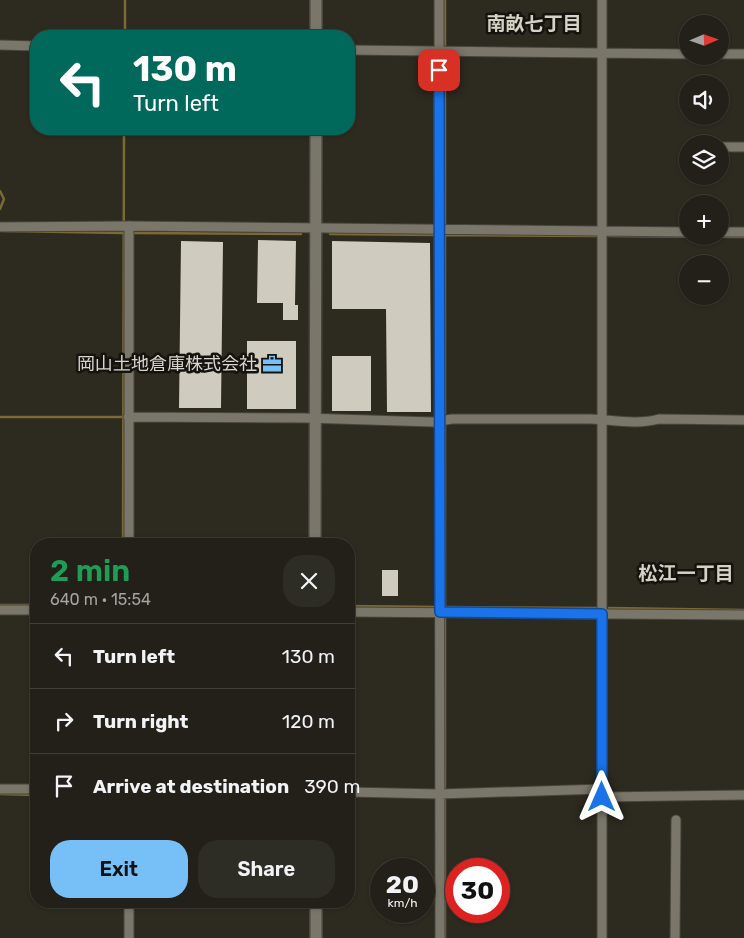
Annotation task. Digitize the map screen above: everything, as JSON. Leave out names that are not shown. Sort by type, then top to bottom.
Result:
[{"type":"street","points":[[316,0],[316,30]]},
{"type":"street","points":[[439,0],[443,50],[444,420],[440,938]]},
{"type":"street","points":[[602,0],[602,938]]},
{"type":"street","points":[[0,45],[30,46]]},
{"type":"street","points":[[355,50],[679,54]]},
{"type":"street","points":[[729,54],[744,54]]},
{"type":"street","points":[[315,538],[316,135]]},
{"type":"street","points":[[729,147],[744,147]]},
{"type":"street","points":[[0,227],[126,229],[316,228],[442,232],[602,230],[679,232]]},
{"type":"street","points":[[126,229],[129,538]]},
{"type":"street","points":[[729,232],[744,232]]},
{"type":"street","points":[[128,417],[316,418],[433,422],[444,420],[744,420]]},
{"type":"street","points":[[0,610],[30,610]]},
{"type":"street","points":[[355,612],[442,610],[602,614],[744,614]]},
{"type":"street","points":[[0,789],[30,790]]},
{"type":"street","points":[[355,792],[744,795]]},
{"type":"street","points":[[674,938],[676,820]]},
{"type":"street","points":[[129,908],[129,938]]},
{"type":"street","points":[[316,908],[316,938]]},
{"type":"building","points":[[258,240],[296,241],[295,305],[298,305],[298,320],[283,320],[283,303],[257,303]]},
{"type":"building","points":[[181,241],[223,242],[221,408],[179,408]]},
{"type":"building","points":[[332,241],[430,243],[431,412],[387,412],[386,309],[332,309]]},
{"type":"building","points":[[247,341],[296,341],[296,409],[247,409]]},
{"type":"building","points":[[332,356],[371,356],[371,411],[332,411]]},
{"type":"building","points":[[382,570],[398,570],[398,596],[382,596]]},
{"type":"waterway","points":[[125,0],[125,30]]},
{"type":"waterway","points":[[445,0],[445,48]]},
{"type":"waterway","points":[[445,54],[445,791]]},
{"type":"waterway","points":[[123,538],[124,135]]},
{"type":"waterway","points":[[0,191],[4,199],[0,209]]},
{"type":"waterway","points":[[4,231],[123,233]]},
{"type":"waterway","points":[[131,233],[301,234]]},
{"type":"waterway","points":[[330,234],[436,235]]},
{"type":"waterway","points":[[444,235],[597,236]]},
{"type":"waterway","points":[[609,236],[744,237]]},
{"type":"waterway","points":[[0,417],[123,417]]},
{"type":"waterway","points":[[0,605],[30,605]]},
{"type":"waterway","points":[[355,606],[437,607]]},
{"type":"waterway","points":[[443,607],[597,608]]},
{"type":"waterway","points":[[609,608],[744,610]]},
{"type":"waterway","points":[[0,794],[30,795]]},
{"type":"waterway","points":[[445,796],[445,938]]},
{"type":"place","name":"岡山土地倉庫株式会社","points":[[272,364]]},
{"type":"district","name":"南畝七丁目","points":[[534,23]]},
{"type":"district","name":"松江一丁目","points":[[686,573]]},
{"type":"route","points":[[439,70],[440,612],[602,614],[602,797]]}]
